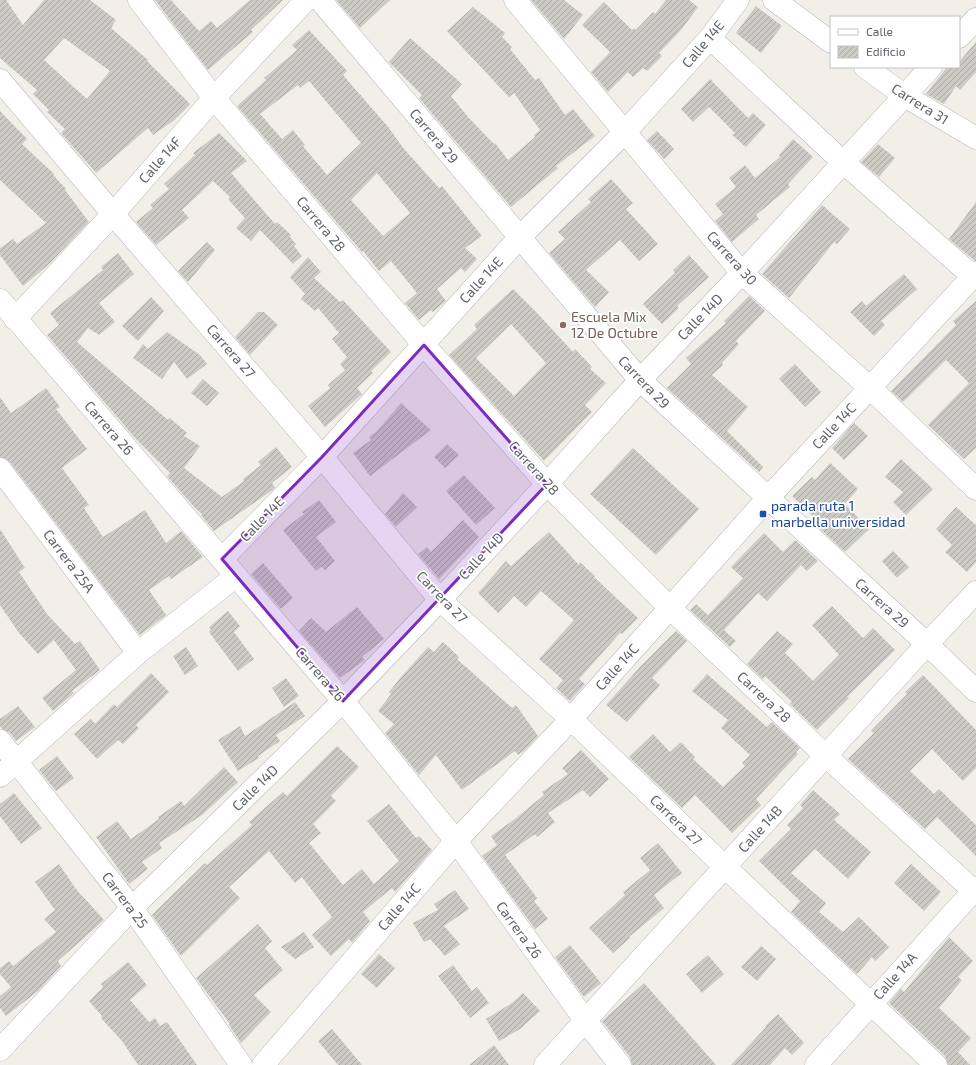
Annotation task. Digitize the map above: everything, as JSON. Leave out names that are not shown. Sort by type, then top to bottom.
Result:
[{"type":"street","name":"Carrera 28","points":[[139,0],[214,98],[424,345],[547,484],[670,608],[826,756],[975,890]]},
{"type":"street","name":"Calle 14F","points":[[15,320],[113,214],[214,98],[306,0]]},
{"type":"street","name":"Carrera 29","points":[[320,0],[640,380],[767,499],[927,644],[976,691]]},
{"type":"street","name":"Carrera 30","points":[[515,0],[742,273],[870,387],[976,489]]},
{"type":"street","name":"Calle 14E","points":[[222,559],[322,457],[519,238],[625,132],[710,38],[738,0]]},
{"type":"street","points":[[774,0],[830,41]]},
{"type":"street","points":[[960,36],[976,19]]},
{"type":"street","points":[[710,38],[844,163],[975,276]]},
{"type":"street","name":"Carrera 31","points":[[866,68],[905,96],[976,138]]},
{"type":"street","name":"Calle 14D","points":[[0,1050],[132,908],[343,701],[440,600],[640,380],[742,273],[931,68]]},
{"type":"street","name":"Carrera 27","points":[[0,80],[322,457],[440,600],[572,719],[725,867],[936,1065]]},
{"type":"street","name":"Calle 14C","points":[[263,1065],[456,841],[572,719],[767,499],[975,276]]},
{"type":"street","name":"Carrera 26","points":[[0,300],[15,320],[343,701],[456,841],[585,1020],[620,1065]]},
{"type":"street","name":"Carrera 25A","points":[[0,469],[138,653]]},
{"type":"street","points":[[0,776],[138,653],[236,576]]},
{"type":"street","name":"Calle 14B","points":[[545,1065],[976,592]]},
{"type":"street","name":"Carrera 25","points":[[0,741],[132,908],[241,1065]]},
{"type":"street","name":"Calle 14A","points":[[816,1065],[975,890]]},
{"type":"highlighted area","points":[[424,345],[547,484],[343,701],[222,559],[322,457]]},
{"type":"building","points":[[0,0],[6,0],[23,25],[44,0],[90,0],[116,20],[111,28],[148,60],[147,61],[190,104],[173,121],[153,135],[148,128],[96,173],[61,133],[65,129],[47,112],[49,110],[33,94],[37,90],[0,58]],"holes":[[[64,38],[110,71],[87,99],[44,60]]]},
{"type":"building","points":[[155,0],[171,0],[199,31],[211,21],[217,28],[250,0],[283,0],[251,30],[253,32],[208,70]]},
{"type":"building","points":[[336,0],[390,0],[360,28]]},
{"type":"building","points":[[531,0],[564,0],[583,15],[564,39]]},
{"type":"building","points":[[666,0],[689,0],[698,7],[681,30],[659,53],[662,56],[647,71],[643,68],[633,77],[628,72],[608,92],[591,72],[610,52],[582,25],[604,2],[632,30],[634,28],[636,30],[653,12],[655,14]]},
{"type":"building","points":[[756,6],[782,26],[761,53],[736,33]]},
{"type":"building","points":[[473,7],[505,33],[502,37],[512,47],[510,49],[535,80],[539,78],[565,115],[573,109],[595,136],[556,166],[558,168],[511,207],[419,98],[422,95],[389,62],[410,38],[462,84],[451,96],[468,117],[494,144],[495,143],[508,160],[535,137],[534,135],[540,130],[514,93],[509,97],[447,31]]},
{"type":"building","points":[[309,30],[347,71],[343,75],[389,128],[404,149],[439,188],[442,186],[482,236],[465,248],[477,259],[465,272],[461,268],[437,289],[446,301],[433,312],[431,310],[419,320],[405,303],[417,293],[391,261],[379,271],[237,106],[266,80],[264,78],[297,50],[292,45]],"holes":[[[309,81],[361,143],[327,175],[303,146],[305,145],[293,130],[282,139],[260,114],[298,85],[300,88]],[[377,173],[410,213],[383,236],[351,200]]]},
{"type":"building","points":[[976,42],[976,72],[960,90],[956,86],[944,104],[926,94],[946,68],[960,68],[960,61]]},
{"type":"building","points":[[710,79],[748,118],[753,113],[766,125],[746,147],[732,135],[735,133],[709,107],[693,122],[681,109]]},
{"type":"building","points":[[0,111],[27,139],[22,144],[54,174],[53,175],[66,189],[65,190],[89,222],[47,266],[23,286],[0,255],[0,248],[13,239],[17,244],[46,223],[0,180]]},
{"type":"building","points":[[657,131],[674,149],[664,159],[647,140]]},
{"type":"building","points":[[219,133],[247,161],[231,173],[275,224],[277,222],[291,235],[290,237],[296,244],[294,246],[302,256],[293,264],[260,230],[251,241],[236,228],[245,218],[228,199],[230,197],[213,181],[182,210],[189,218],[156,245],[136,222],[153,208],[150,205],[169,189],[164,184],[195,155],[193,153]]},
{"type":"building","points":[[793,139],[813,157],[788,184],[790,187],[756,215],[759,219],[732,242],[715,221],[723,214],[715,204],[736,187],[729,178],[745,165],[755,178],[780,157],[779,155]]},
{"type":"building","points":[[878,144],[895,158],[879,177],[861,162]]},
{"type":"building","points":[[611,179],[633,203],[626,209],[658,244],[639,261],[620,240],[586,270],[609,292],[595,307],[549,253],[565,239],[558,232],[591,202],[588,199]]},
{"type":"building","points":[[976,202],[976,261],[975,261],[949,239]]},
{"type":"building","points":[[822,205],[850,229],[837,244],[834,242],[789,298],[762,274]]},
{"type":"building","points":[[207,242],[215,250],[188,282],[178,271]]},
{"type":"building","points":[[118,253],[134,274],[99,303],[115,322],[99,335],[88,328],[77,342],[168,420],[170,418],[187,433],[184,436],[200,446],[184,468],[222,497],[244,481],[243,479],[261,465],[258,462],[276,447],[292,467],[272,483],[275,487],[271,491],[214,531],[201,515],[202,514],[167,476],[170,473],[136,439],[47,335],[59,325],[50,313],[103,270],[101,267]]},
{"type":"building","points":[[689,255],[709,277],[677,306],[679,308],[662,324],[643,304],[675,273],[673,270]]},
{"type":"building","points":[[308,257],[321,272],[314,278],[340,302],[343,300],[391,352],[371,371],[373,373],[357,388],[362,394],[325,427],[308,406],[330,388],[328,385],[345,370],[340,364],[347,357],[332,339],[339,333],[318,308],[315,311],[301,299],[305,294],[290,277]]},
{"type":"building","points":[[904,274],[917,289],[881,321],[885,325],[874,336],[850,312],[862,301],[866,306]]},
{"type":"building","points":[[513,289],[573,352],[575,349],[592,367],[590,369],[606,383],[585,405],[592,412],[544,461],[449,355],[477,329],[474,325]],"holes":[[[511,324],[546,363],[514,396],[476,358]]]},
{"type":"building","points":[[749,296],[765,311],[736,341],[739,344],[722,363],[723,365],[712,375],[748,407],[727,431],[763,467],[759,472],[667,388],[691,364],[686,358],[726,323],[724,321]]},
{"type":"building","points":[[151,297],[164,311],[138,341],[122,326]]},
{"type":"building","points":[[976,301],[976,448],[964,459],[928,425],[969,383],[946,360],[903,402],[891,391],[956,325],[953,321]]},
{"type":"building","points":[[258,312],[264,312],[278,325],[250,355],[235,337]]},
{"type":"building","points":[[167,332],[200,355],[207,364],[187,379],[174,362],[162,379],[133,358],[143,344],[148,349]]},
{"type":"building","points":[[795,364],[821,392],[805,407],[779,379]]},
{"type":"building","points":[[203,379],[219,393],[207,406],[191,393]]},
{"type":"building","points":[[46,388],[60,407],[56,409],[87,449],[62,468],[89,505],[84,508],[103,537],[145,510],[166,543],[181,531],[203,557],[171,579],[169,576],[149,590],[166,615],[140,635],[10,462],[0,457],[0,397],[11,413]]},
{"type":"building","points":[[401,403],[431,430],[370,476],[353,453],[371,440],[369,437],[377,431]]},
{"type":"building","points":[[854,423],[868,436],[844,460],[832,448]]},
{"type":"building","points":[[447,444],[459,455],[445,468],[434,457]]},
{"type":"building","points":[[633,448],[699,509],[656,555],[590,494]]},
{"type":"building","points":[[901,459],[933,489],[906,515],[893,502],[903,492],[885,477]]},
{"type":"building","points":[[830,463],[858,489],[845,504],[869,529],[845,552],[813,522],[816,519],[792,496],[812,477],[815,480]]},
{"type":"building","points":[[464,475],[495,508],[476,525],[446,491]]},
{"type":"building","points":[[403,493],[417,507],[396,527],[385,514]]},
{"type":"building","points":[[319,500],[336,522],[316,537],[335,561],[325,570],[321,567],[316,571],[283,530],[304,514],[302,512]]},
{"type":"building","points":[[956,507],[976,525],[976,562],[967,572],[945,552],[952,545],[936,529]]},
{"type":"building","points":[[463,520],[479,537],[439,579],[418,554],[427,547],[431,552]]},
{"type":"building","points":[[0,529],[25,568],[19,572],[47,614],[75,644],[80,641],[100,670],[72,691],[74,693],[53,711],[42,698],[76,670],[54,640],[38,654],[19,633],[0,605]]},
{"type":"building","points":[[549,532],[579,565],[580,562],[638,618],[622,634],[620,633],[579,679],[585,684],[570,701],[556,688],[563,680],[539,659],[574,620],[541,591],[526,607],[514,596],[498,613],[478,593],[506,561],[511,566]]},
{"type":"building","points":[[764,533],[783,552],[795,540],[818,561],[807,571],[801,565],[767,601],[758,593],[724,630],[736,641],[730,647],[690,610],[696,604],[708,615],[743,578],[731,567]]},
{"type":"building","points":[[893,551],[909,567],[897,578],[882,561]]},
{"type":"building","points":[[263,563],[293,598],[281,609],[251,574]]},
{"type":"building","points":[[832,606],[863,638],[873,628],[895,650],[847,697],[849,698],[817,730],[790,704],[792,702],[765,676],[763,679],[747,664],[777,631],[793,644],[785,653],[813,681],[839,655],[812,625]]},
{"type":"building","points":[[357,607],[384,639],[362,657],[365,660],[340,678],[299,631],[311,618],[326,632]]},
{"type":"building","points":[[228,611],[240,626],[234,632],[254,659],[238,671],[209,632],[211,630],[209,627]]},
{"type":"building","points":[[676,631],[687,641],[652,678],[660,685],[627,722],[606,705],[640,667]]},
{"type":"building","points":[[443,642],[459,657],[457,659],[512,708],[516,705],[538,736],[518,755],[515,751],[462,790],[436,755],[419,775],[385,733],[394,724],[378,711],[391,694],[389,692],[428,647],[434,652]]},
{"type":"building","points":[[186,647],[198,666],[185,675],[173,656]]},
{"type":"building","points":[[151,673],[169,692],[136,725],[139,728],[123,744],[118,740],[97,759],[74,734],[91,719],[95,724],[114,704],[117,707]]},
{"type":"building","points":[[707,674],[767,727],[772,722],[800,748],[796,752],[798,754],[756,799],[761,805],[732,833],[695,795],[682,808],[629,757],[653,734],[670,752],[681,742],[695,757],[693,759],[723,787],[745,766],[742,763],[750,755],[721,728],[728,720],[692,691]]},
{"type":"building","points":[[923,675],[976,730],[976,768],[963,781],[932,749],[910,771],[934,794],[939,789],[976,825],[976,856],[937,817],[925,829],[848,759],[874,733],[871,731],[907,694],[905,692]]},
{"type":"building","points":[[286,678],[299,696],[284,707],[272,688]]},
{"type":"building","points":[[295,702],[305,716],[276,735],[280,741],[258,756],[259,758],[238,771],[218,740],[240,726],[245,736]]},
{"type":"building","points":[[18,706],[35,727],[16,741],[10,733],[2,729],[0,726],[0,719]]},
{"type":"building","points":[[337,746],[359,767],[331,796],[336,801],[313,824],[321,833],[309,843],[343,885],[362,869],[374,884],[399,861],[367,821],[389,804],[416,838],[419,836],[432,850],[395,892],[392,888],[363,912],[370,921],[352,943],[349,939],[331,956],[312,935],[332,917],[302,877],[295,883],[269,851],[229,887],[240,898],[181,956],[152,915],[205,863],[207,865],[252,825],[249,822],[283,792],[287,796]]},
{"type":"building","points":[[581,750],[609,779],[590,797],[583,790],[548,813],[555,822],[537,837],[535,834],[505,855],[537,898],[534,901],[548,919],[535,929],[482,856],[497,845],[491,836],[515,819],[544,795],[542,792],[568,774],[562,768]]},
{"type":"building","points":[[57,756],[74,778],[56,791],[39,770]]},
{"type":"building","points":[[224,767],[238,782],[202,815],[159,843],[162,848],[142,862],[148,869],[129,884],[96,837],[117,821],[131,839],[181,801],[184,806]]},
{"type":"building","points":[[813,790],[840,814],[834,820],[871,852],[848,879],[815,849],[791,873],[826,903],[819,912],[843,932],[859,917],[889,947],[875,961],[872,957],[857,974],[791,912],[800,901],[759,861],[791,829],[787,825],[803,808],[800,805]]},
{"type":"building","points":[[14,793],[42,828],[21,844],[0,816],[0,804]]},
{"type":"building","points":[[658,843],[682,873],[654,895],[664,908],[629,937],[630,938],[613,953],[589,928],[625,895],[623,892],[650,870],[640,858]]},
{"type":"building","points":[[59,864],[76,889],[104,920],[58,961],[61,966],[38,991],[6,1016],[0,1008],[0,996],[11,987],[0,974],[0,968],[9,961],[13,966],[56,932],[44,919],[55,910],[35,882]]},
{"type":"building","points":[[911,864],[941,892],[924,911],[894,883]]},
{"type":"building","points":[[455,890],[469,909],[444,926],[460,944],[445,956],[430,939],[424,942],[413,923],[438,910],[434,904]]},
{"type":"building","points":[[258,924],[272,941],[265,948],[283,970],[254,995],[271,1012],[241,1043],[229,1025],[230,1024],[196,978]]},
{"type":"building","points":[[304,932],[314,947],[295,959],[281,947]]},
{"type":"building","points":[[949,937],[973,961],[958,977],[962,980],[939,1008],[971,1038],[958,1052],[970,1065],[948,1065],[945,1056],[889,1003],[901,989],[904,992]]},
{"type":"building","points":[[570,945],[601,983],[584,997],[555,957]]},
{"type":"building","points":[[761,946],[776,959],[757,981],[741,967]]},
{"type":"building","points":[[379,954],[395,968],[377,988],[361,974]]},
{"type":"building","points":[[708,955],[724,974],[702,993],[686,974]]},
{"type":"building","points":[[128,962],[147,985],[130,1000],[149,1022],[155,1018],[160,1026],[167,1022],[197,1065],[138,1065],[122,1041],[101,1018],[102,1016],[89,1001],[103,987],[101,984]]},
{"type":"building","points":[[453,965],[472,991],[477,987],[489,1003],[470,1018],[438,976]]},
{"type":"building","points":[[644,983],[716,1065],[632,1065],[630,1057],[602,1021]]},
{"type":"building","points":[[523,993],[540,1011],[520,1029],[499,1041],[486,1019],[512,1003]]},
{"type":"building","points":[[778,1014],[804,1043],[792,1055],[785,1048],[770,1065],[731,1065],[766,1027],[765,1026]]},
{"type":"building","points":[[332,1029],[362,1065],[338,1065],[318,1041]]},
{"type":"building","points":[[494,1045],[509,1065],[469,1065]]},
{"type":"place","name":"Escuela Mix 12 De Octubre","points":[[563,325]]},
{"type":"place","name":"parada ruta 1 marbella universidad","points":[[763,514]]}]
